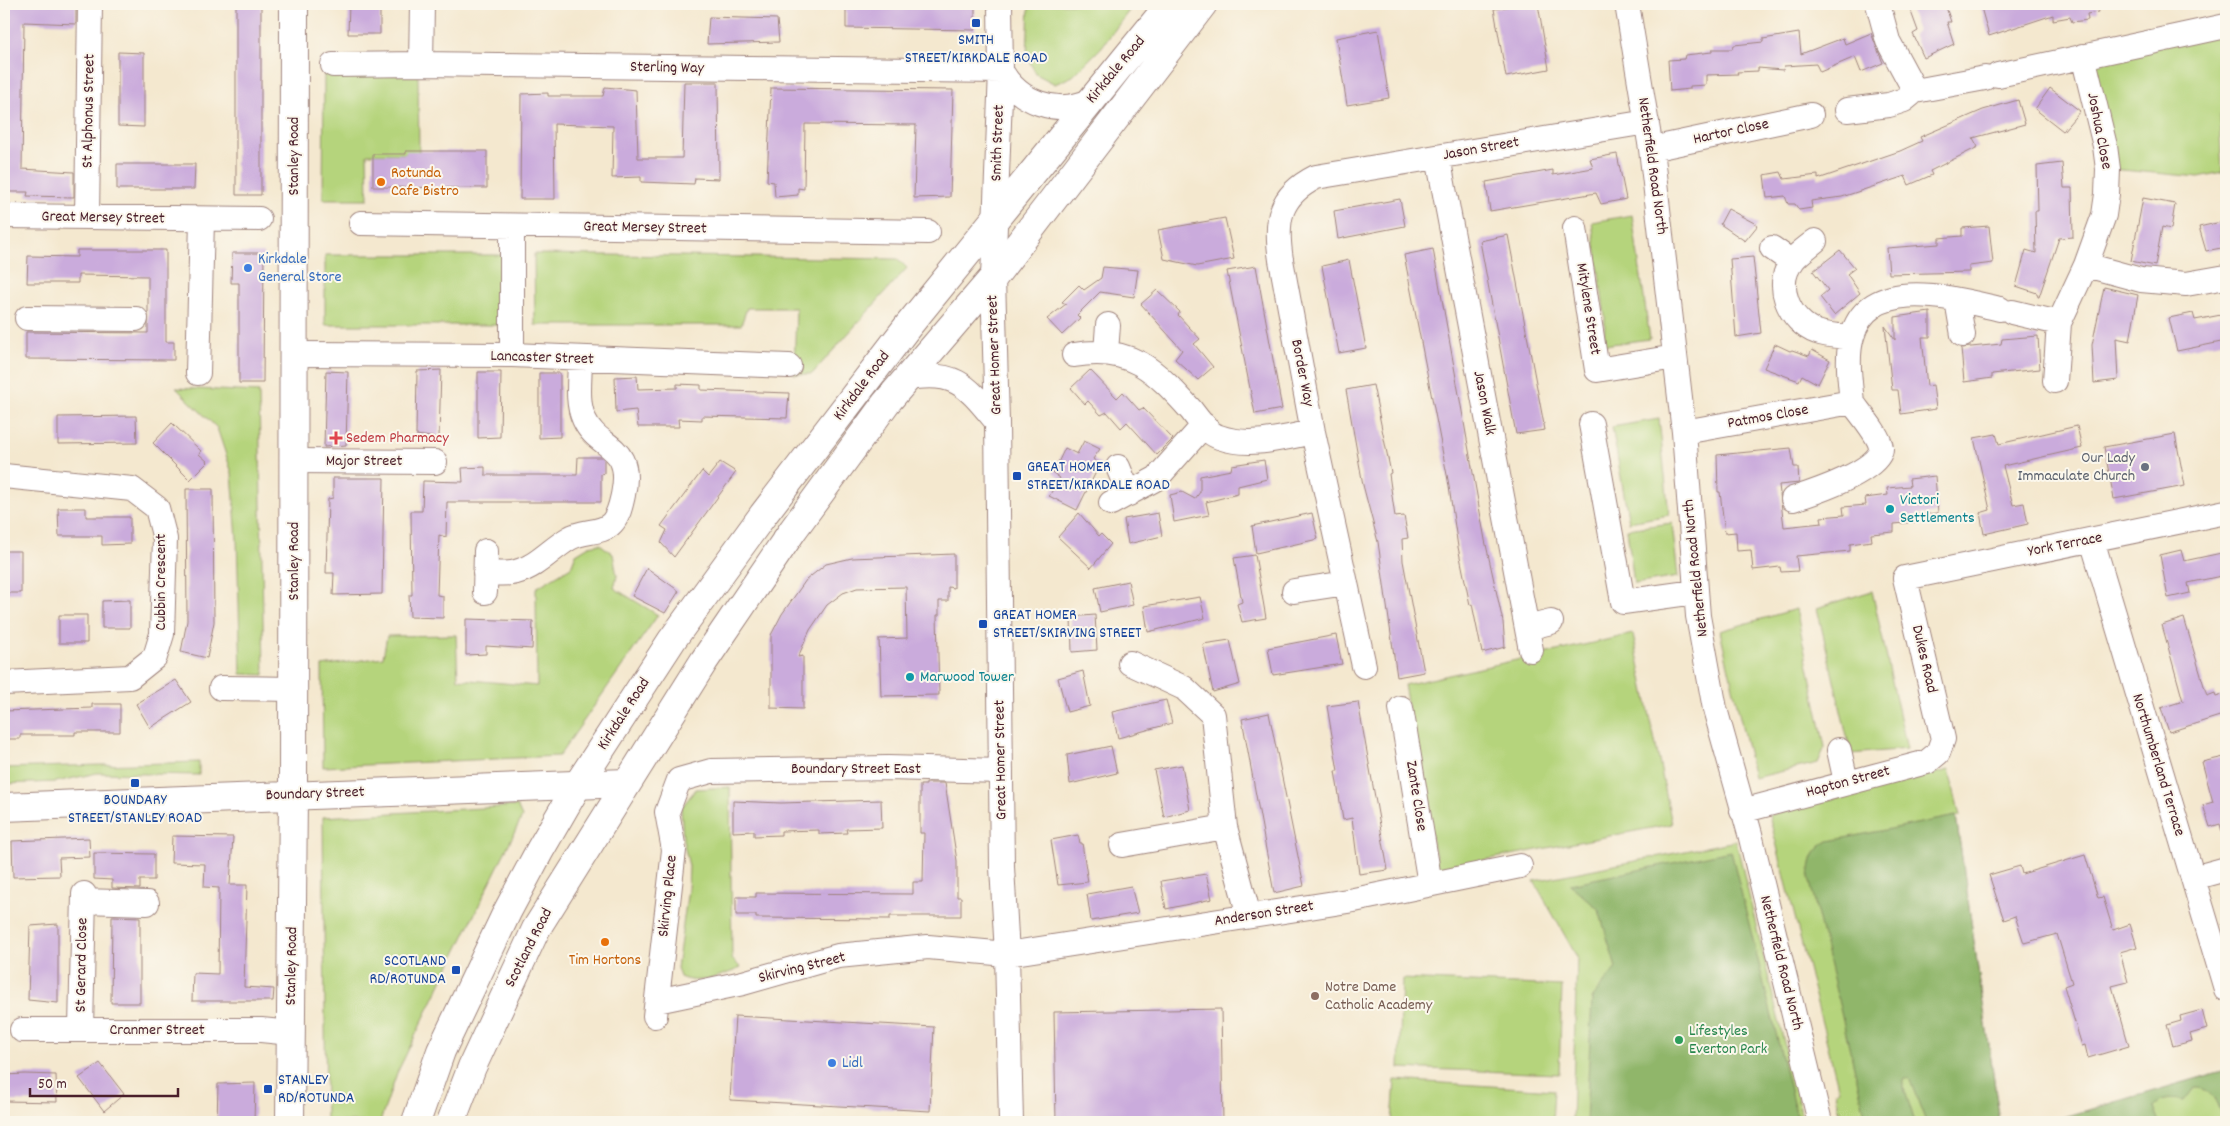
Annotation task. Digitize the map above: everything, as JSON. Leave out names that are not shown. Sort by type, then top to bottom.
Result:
[{"type":"main road","name":"Stanley Road","points":[[291,1121],[294,795],[294,4]]},
{"type":"main road","name":"Kirkdale Road","points":[[577,786],[672,640],[763,515],[908,326],[1170,4]]},
{"type":"main road","name":"Kirkdale Road","points":[[626,783],[699,669],[793,530],[905,379],[993,278],[1203,4]]},
{"type":"main road","name":"Boundary Street","points":[[4,806],[626,783]]},
{"type":"main road","name":"Scotland Road","points":[[451,1122],[472,1066],[536,929],[626,783]]},
{"type":"main road","points":[[416,1122],[441,1050],[507,912],[577,786]]},
{"type":"street","name":"St Alphonus Street","points":[[88,217],[90,4]]},
{"type":"street","points":[[421,64],[422,4]]},
{"type":"street","name":"Smith Street","points":[[993,278],[1001,71],[1000,4]]},
{"type":"street","name":"Netherfield Road North","points":[[1627,4],[1651,149],[1684,432],[1695,592],[1715,709],[1750,834],[1820,1122]]},
{"type":"street","points":[[1878,4],[1888,41],[1915,91]]},
{"type":"street","points":[[1847,110],[1889,105],[1904,100],[1915,91],[2226,26]]},
{"type":"street","name":"Joshua Close","points":[[2055,380],[2059,323],[2086,265],[2104,215],[2108,169],[2100,122],[2083,56]]},
{"type":"street","name":"Sterling Way","points":[[332,65],[421,64],[1001,71]]},
{"type":"street","name":"Smith Street","points":[[1001,71],[1014,89],[1035,102],[1060,108],[1072,107],[1090,101]]},
{"type":"street","name":"Hartor Close","points":[[1651,149],[1811,115]]},
{"type":"street","name":"Jason Street","points":[[1316,177],[1647,122]]},
{"type":"street","name":"Jason Walk","points":[[1438,157],[1529,638],[1551,622]]},
{"type":"street","name":"Border Way","points":[[1316,177],[1304,183],[1288,199],[1279,217],[1277,234],[1313,432],[1364,666]]},
{"type":"street","name":"Great Mersey Street","points":[[4,216],[202,220],[259,219]]},
{"type":"street","points":[[198,373],[202,220]]},
{"type":"street","name":"Great Mersey Street","points":[[361,223],[928,232]]},
{"type":"street","points":[[512,226],[512,356]]},
{"type":"street","name":"Mitylene Street","points":[[1575,228],[1597,370],[1675,357]]},
{"type":"street","points":[[1815,241],[1792,262],[1788,270],[1784,292],[1786,303],[1796,319],[1817,332],[1852,337]]},
{"type":"street","points":[[1772,248],[1792,262]]},
{"type":"street","points":[[2086,265],[2141,280],[2186,284],[2226,277]]},
{"type":"street","name":"Great Homer Street","points":[[993,278],[997,422],[1002,867],[1007,954],[1011,1122]]},
{"type":"street","points":[[1793,499],[1819,491],[1871,465],[1879,456],[1881,448],[1878,439],[1852,402],[1850,376],[1852,337],[1868,310],[1882,300],[1918,295],[1957,300],[2059,323]]},
{"type":"street","points":[[1957,300],[1963,335]]},
{"type":"street","points":[[27,318],[136,319]]},
{"type":"street","points":[[1106,352],[1108,325]]},
{"type":"street","points":[[1074,355],[1106,352],[1129,358],[1147,367],[1172,388],[1216,436],[1247,442],[1313,432]]},
{"type":"street","name":"Lancaster Street","points":[[294,354],[512,356],[789,366]]},
{"type":"street","points":[[485,572],[515,573],[526,568],[573,536],[605,529],[612,523],[619,512],[625,481],[622,462],[613,447],[587,425],[583,417],[579,405],[580,359]]},
{"type":"street","points":[[905,379],[935,376],[961,383],[970,390],[997,422]]},
{"type":"street","name":"Patmos Close","points":[[1684,432],[1852,402]]},
{"type":"street","points":[[1592,424],[1623,602],[1695,592]]},
{"type":"street","points":[[1118,468],[1120,498],[1157,478],[1204,425]]},
{"type":"street","name":"Major Street","points":[[294,461],[434,462]]},
{"type":"street","name":"Cubbin Crescent","points":[[4,476],[132,489],[157,508],[165,539],[162,634],[155,657],[130,677],[4,683]]},
{"type":"street","name":"York Terrace","points":[[1905,578],[2226,512]]},
{"type":"street","name":"Northumberland Terrace","points":[[2092,540],[2226,989]]},
{"type":"street","name":"Dukes Road","points":[[1905,578],[1943,739]]},
{"type":"street","points":[[1294,591],[1346,583]]},
{"type":"street","points":[[1130,663],[1184,688],[1214,715],[1225,827],[1248,916]]},
{"type":"street","points":[[221,688],[294,689]]},
{"type":"street","name":"Zante Close","points":[[1402,708],[1430,884]]},
{"type":"street","name":"Hapton Street","points":[[1742,810],[1927,762],[1938,753],[1943,739]]},
{"type":"street","points":[[1839,750],[1846,782]]},
{"type":"street","name":"Boundary Street East","points":[[711,771],[888,768],[1001,771]]},
{"type":"street","name":"Skirving Place","points":[[656,1009],[674,850],[667,812],[679,780],[711,771]]},
{"type":"street","points":[[1122,845],[1225,827]]},
{"type":"street","name":"Anderson Street","points":[[1007,954],[1354,900],[1520,866]]},
{"type":"street","points":[[2193,878],[2226,869]]},
{"type":"street","name":"St Gerard Close","points":[[81,1029],[84,898],[147,903]]},
{"type":"street","name":"Skirving Street","points":[[656,1009],[838,956],[928,947],[1007,954]]},
{"type":"street","name":"Cranmer Street","points":[[22,1030],[261,1030],[291,1033]]},
{"type":"green space","points":[[1029,4],[1134,4],[1101,48],[1073,76],[1055,84],[1036,74],[1027,57]]},
{"type":"green space","points":[[2226,28],[2226,114],[2219,116],[2222,172],[2199,177],[2111,169],[2086,58]]},
{"type":"green space","points":[[324,74],[418,75],[419,151],[406,154],[367,154],[368,199],[323,199]]},
{"type":"green space","points":[[1632,215],[1650,339],[1604,345],[1605,317],[1592,222]]},
{"type":"green space","points":[[534,254],[898,259],[907,268],[812,374],[794,374],[796,308],[747,308],[741,325],[535,325]]},
{"type":"green space","points":[[325,255],[504,255],[504,325],[325,325]]},
{"type":"green space","points":[[176,388],[259,392],[264,675],[241,674],[237,539],[232,473],[217,428]]},
{"type":"green space","points":[[1659,419],[1669,515],[1629,522],[1612,427]]},
{"type":"green space","points":[[1672,523],[1678,577],[1634,584],[1627,529]]},
{"type":"green space","points":[[600,544],[613,554],[617,576],[614,588],[658,615],[559,756],[323,767],[322,666],[383,657],[387,636],[456,635],[458,679],[537,686],[536,588],[571,567],[576,554],[589,546]]},
{"type":"green space","points":[[1872,591],[1907,749],[1851,754],[1817,608]]},
{"type":"green space","points":[[1796,609],[1825,747],[1818,763],[1754,778],[1720,631]]},
{"type":"green space","points":[[1633,634],[1672,824],[1438,869],[1404,685]]},
{"type":"green space","points":[[199,762],[199,775],[97,773],[56,782],[4,784],[4,768]]},
{"type":"green space","points":[[1949,770],[1960,816],[1956,817],[2000,1122],[1842,1122],[1835,1092],[1839,1090],[1769,815]]},
{"type":"green space","points":[[730,787],[732,959],[741,968],[727,974],[703,980],[687,979],[680,977],[677,968],[688,889],[689,866],[683,840],[681,808],[696,789]]},
{"type":"green space","points":[[517,806],[522,817],[397,1073],[380,1122],[326,1122],[323,817]]},
{"type":"green space","points":[[1956,816],[2000,1122],[1926,1122],[1909,1078],[1904,1078],[1904,1088],[1915,1122],[1867,1122],[1809,878],[1813,856],[1819,848],[1829,841]]},
{"type":"green space","name":"Lifestyles Everton Park","points":[[1736,841],[1803,1122],[1572,1122],[1577,957],[1534,881]]},
{"type":"green space","name":"Lifestyles Everton Park","points":[[1731,851],[1798,1122],[1586,1122],[1592,998],[1616,968],[1599,910],[1570,884]]},
{"type":"green space","points":[[1402,979],[1562,986],[1559,1074],[1399,1068]]},
{"type":"green space","points":[[2226,1070],[2226,1122],[2047,1122]]},
{"type":"green space","points":[[2226,1070],[2226,1122],[2224,1122],[2211,1094],[2194,1088],[2184,1101],[2168,1100],[2160,1102],[2154,1107],[2160,1122],[2047,1122]]},
{"type":"green space","points":[[1395,1080],[1554,1090],[1552,1122],[1392,1122]]},
{"type":"building","points":[[4,4],[76,4],[76,24],[24,22],[22,169],[74,172],[74,197],[27,196],[28,192],[4,192]]},
{"type":"building","points":[[236,4],[261,4],[261,195],[236,195]]},
{"type":"building","points":[[349,4],[380,4],[380,34],[348,34]]},
{"type":"building","points":[[846,4],[975,4],[975,30],[846,28]]},
{"type":"building","points":[[1523,4],[1538,4],[1549,69],[1506,77],[1494,9]]},
{"type":"building","points":[[1924,4],[1945,4],[1951,22],[1947,22],[1954,44],[1924,58],[1913,34],[1918,31],[1910,9]]},
{"type":"building","points":[[1980,4],[2097,4],[2098,12],[2087,14],[2088,20],[2072,22],[2070,17],[2053,20],[2053,15],[1989,36]]},
{"type":"building","points":[[709,17],[777,19],[779,42],[707,44]]},
{"type":"building","points":[[1378,30],[1389,98],[1347,105],[1336,38]]},
{"type":"building","points":[[1799,33],[1801,54],[1843,38],[1845,44],[1871,33],[1883,63],[1861,72],[1855,57],[1820,72],[1816,64],[1784,66],[1783,70],[1758,68],[1758,71],[1737,72],[1738,74],[1706,75],[1706,85],[1690,86],[1690,89],[1670,91],[1668,60],[1684,59],[1685,55],[1712,52],[1712,49],[1732,49],[1734,45],[1763,42],[1763,39]]},
{"type":"building","points":[[118,52],[144,53],[144,127],[118,126]]},
{"type":"building","points":[[684,82],[718,82],[719,179],[695,178],[694,184],[641,182],[641,177],[612,178],[613,126],[554,124],[555,199],[520,199],[521,94],[548,93],[548,96],[603,96],[605,87],[636,90],[638,158],[682,158]]},
{"type":"building","points":[[771,88],[953,90],[950,197],[914,198],[916,125],[805,124],[804,189],[798,188],[798,195],[775,197],[774,182],[767,181]]},
{"type":"building","points":[[2050,88],[2080,111],[2063,131],[2035,109]]},
{"type":"building","points":[[2018,100],[2025,124],[1973,138],[1978,147],[1930,171],[1932,175],[1909,185],[1905,176],[1842,197],[1811,201],[1812,208],[1799,210],[1795,204],[1788,204],[1785,196],[1767,198],[1764,175],[1781,172],[1784,179],[1818,175],[1818,179],[1900,151],[1922,141],[1920,137],[1983,110]]},
{"type":"building","points":[[406,151],[487,151],[487,188],[373,187],[373,154],[406,154]]},
{"type":"building","points":[[1617,154],[1626,199],[1601,204],[1596,193],[1490,211],[1486,182],[1553,170],[1553,175],[1593,168],[1590,159]]},
{"type":"building","points":[[2062,163],[2064,188],[2072,188],[2073,237],[2059,238],[2038,297],[2037,293],[2016,286],[2026,250],[2036,253],[2035,211],[2038,211],[2037,166]]},
{"type":"building","points":[[117,164],[195,164],[194,189],[117,189]]},
{"type":"building","points":[[2143,198],[2175,204],[2171,229],[2162,227],[2155,266],[2131,261]]},
{"type":"building","points":[[1400,199],[1405,226],[1338,239],[1334,211]]},
{"type":"building","points":[[1728,209],[1758,225],[1745,241],[1720,224]]},
{"type":"building","points":[[1225,218],[1234,259],[1197,266],[1164,259],[1158,230]]},
{"type":"building","points":[[2221,222],[2221,248],[2206,251],[2199,227]]},
{"type":"building","points":[[1989,226],[1993,263],[1969,266],[1969,272],[1889,274],[1887,248],[1939,244],[1939,238],[1962,236],[1962,228]]},
{"type":"building","points":[[1508,235],[1545,430],[1516,434],[1480,241]]},
{"type":"building","points":[[1433,249],[1485,540],[1503,622],[1505,647],[1482,653],[1458,547],[1448,480],[1404,255]]},
{"type":"building","points":[[77,250],[166,250],[166,342],[174,342],[174,360],[26,359],[26,332],[148,333],[148,276],[78,275],[78,283],[27,283],[28,256],[77,257]]},
{"type":"building","points":[[1840,250],[1855,268],[1847,274],[1860,293],[1834,315],[1820,297],[1828,290],[1813,271]]},
{"type":"building","points":[[232,253],[264,253],[263,383],[239,383],[239,283],[231,283]]},
{"type":"building","points":[[1753,257],[1761,333],[1736,337],[1730,259]]},
{"type":"building","points":[[1349,260],[1366,348],[1339,353],[1322,266]]},
{"type":"building","points":[[1256,266],[1282,409],[1255,414],[1227,271]]},
{"type":"building","points":[[1103,267],[1138,270],[1134,297],[1100,292],[1077,315],[1080,318],[1062,335],[1047,319],[1066,304],[1062,302],[1079,285],[1084,290],[1101,278]]},
{"type":"building","points":[[2104,287],[2138,295],[2130,341],[2116,338],[2118,380],[2094,383],[2092,345]]},
{"type":"building","points":[[1157,290],[1180,312],[1178,315],[1200,339],[1194,344],[1213,367],[1198,380],[1175,359],[1182,350],[1141,304]]},
{"type":"building","points":[[1930,312],[1930,337],[1922,337],[1927,386],[1933,385],[1936,409],[1901,414],[1898,390],[1892,390],[1885,326],[1895,340],[1895,317]]},
{"type":"building","points":[[2193,313],[2195,320],[2226,314],[2226,341],[2177,351],[2169,318]]},
{"type":"building","points":[[2038,336],[2040,369],[1992,374],[1992,378],[1964,382],[1961,348],[2001,344],[2002,339]]},
{"type":"building","points":[[1775,344],[1790,351],[1809,356],[1812,350],[1830,360],[1818,384],[1802,375],[1799,381],[1764,368]]},
{"type":"building","points":[[441,370],[439,438],[416,435],[417,371]]},
{"type":"building","points":[[1090,370],[1117,398],[1123,392],[1139,410],[1143,408],[1173,439],[1157,455],[1127,422],[1121,428],[1107,412],[1101,415],[1088,401],[1085,404],[1071,388]]},
{"type":"building","points":[[326,371],[348,372],[346,445],[324,447]]},
{"type":"building","points":[[478,372],[501,372],[500,437],[478,438]]},
{"type":"building","points":[[539,373],[560,373],[560,437],[539,438]]},
{"type":"building","points":[[637,376],[638,389],[677,388],[677,384],[701,385],[701,390],[789,393],[787,418],[702,416],[702,420],[678,419],[679,427],[638,427],[636,410],[616,412],[615,377]]},
{"type":"building","points":[[1373,385],[1391,473],[1389,474],[1395,517],[1404,516],[1408,538],[1402,539],[1403,561],[1424,672],[1397,677],[1378,542],[1363,485],[1346,390]]},
{"type":"building","points":[[136,416],[137,443],[58,444],[58,417]]},
{"type":"building","points":[[172,423],[201,451],[199,454],[208,462],[190,480],[153,443]]},
{"type":"building","points":[[2077,426],[2082,448],[2003,466],[2013,505],[2024,503],[2028,524],[1984,534],[1980,513],[1990,510],[1974,438],[1996,434],[1999,444]]},
{"type":"building","name":"Our Lady Immaculate Church","points":[[2175,434],[2185,486],[2114,499],[2104,447]]},
{"type":"building","points":[[1084,441],[1100,449],[1093,459],[1100,464],[1077,510],[1049,496],[1060,478],[1053,473],[1065,448],[1077,454]]},
{"type":"building","name":"Victori Settlements","points":[[1791,448],[1794,467],[1798,467],[1799,483],[1779,485],[1784,527],[1822,523],[1821,517],[1844,515],[1843,507],[1866,505],[1865,498],[1888,495],[1887,488],[1910,486],[1909,479],[1935,476],[1938,513],[1916,515],[1916,522],[1894,524],[1894,532],[1871,534],[1872,541],[1850,544],[1850,551],[1796,556],[1798,571],[1781,572],[1780,567],[1753,570],[1751,550],[1737,551],[1736,532],[1725,533],[1720,492],[1718,492],[1717,455]]},
{"type":"building","points":[[578,457],[601,457],[604,460],[604,473],[601,474],[601,502],[447,502],[446,537],[439,535],[437,595],[443,596],[443,618],[410,617],[409,595],[412,595],[411,511],[422,511],[423,481],[463,482],[462,468],[485,467],[485,475],[577,475]]},
{"type":"building","points":[[1264,460],[1267,479],[1238,486],[1238,494],[1206,502],[1209,515],[1174,522],[1170,495],[1182,492],[1195,499],[1200,492],[1200,476],[1231,470],[1232,465]]},
{"type":"building","points":[[720,462],[736,472],[674,557],[661,543],[667,530],[661,526],[702,471],[708,477]]},
{"type":"building","points":[[333,478],[384,478],[382,594],[333,595],[334,573],[326,573],[328,499],[333,498]]},
{"type":"building","points":[[186,489],[213,489],[214,622],[207,658],[181,652],[187,621]]},
{"type":"building","points":[[58,508],[86,508],[86,517],[130,517],[130,544],[102,545],[102,536],[59,536]]},
{"type":"building","points":[[1079,513],[1099,536],[1101,534],[1111,544],[1091,568],[1058,537]]},
{"type":"building","points":[[1158,513],[1162,536],[1128,544],[1124,519]]},
{"type":"building","points":[[1312,513],[1318,539],[1256,553],[1252,526]]},
{"type":"building","points":[[2181,550],[2184,561],[2226,552],[2226,575],[2188,583],[2190,593],[2168,598],[2160,555]]},
{"type":"building","points":[[4,551],[21,551],[21,593],[4,593]]},
{"type":"building","points":[[954,554],[954,588],[948,587],[948,601],[939,601],[939,615],[937,615],[939,695],[881,696],[879,639],[907,638],[906,587],[857,588],[843,593],[827,605],[810,630],[798,657],[803,656],[803,709],[771,708],[771,635],[782,614],[806,580],[826,564],[852,558]]},
{"type":"building","points":[[1255,555],[1266,618],[1242,622],[1237,604],[1242,602],[1234,558]]},
{"type":"building","points":[[647,568],[679,591],[665,613],[632,596]]},
{"type":"building","points":[[1128,581],[1133,605],[1100,612],[1095,588]]},
{"type":"building","points":[[1200,597],[1205,618],[1148,632],[1144,606]]},
{"type":"building","points":[[130,600],[130,628],[102,628],[102,601]]},
{"type":"building","points":[[59,615],[87,615],[87,643],[59,643]]},
{"type":"building","points":[[1095,615],[1097,650],[1072,652],[1071,617]]},
{"type":"building","points":[[2184,618],[2207,696],[2215,693],[2216,697],[2226,694],[2226,714],[2169,732],[2161,708],[2183,701],[2162,625]]},
{"type":"building","points":[[466,619],[533,621],[532,649],[486,646],[486,654],[466,655]]},
{"type":"building","points":[[1336,635],[1342,664],[1273,675],[1268,648]]},
{"type":"building","points":[[1230,640],[1240,684],[1213,692],[1203,644]]},
{"type":"building","points":[[1083,671],[1090,706],[1067,712],[1058,678]]},
{"type":"building","points":[[176,680],[191,702],[150,728],[136,704]]},
{"type":"building","points":[[1166,700],[1172,723],[1118,738],[1112,712]]},
{"type":"building","points":[[1358,702],[1388,870],[1359,874],[1352,818],[1343,820],[1335,771],[1338,771],[1327,706]]},
{"type":"building","points":[[92,704],[120,704],[120,732],[75,732],[75,735],[20,735],[20,739],[4,739],[4,711],[92,708]]},
{"type":"building","points":[[1269,713],[1304,886],[1274,893],[1242,719]]},
{"type":"building","points":[[1111,746],[1117,773],[1070,784],[1067,755]]},
{"type":"building","points":[[2224,757],[2226,765],[2226,831],[2222,832],[2220,824],[2210,827],[2203,805],[2213,802],[2202,762]]},
{"type":"building","points":[[1182,765],[1190,810],[1164,817],[1154,770]]},
{"type":"building","points":[[926,783],[945,783],[957,861],[957,897],[961,897],[961,916],[890,916],[890,919],[756,918],[756,915],[736,915],[736,897],[756,897],[756,893],[913,894],[913,882],[923,882],[924,833],[920,833],[920,785],[926,785]]},
{"type":"building","points":[[881,800],[882,828],[846,829],[847,833],[819,834],[819,830],[781,831],[781,835],[754,836],[754,831],[733,832],[733,801],[781,803]]},
{"type":"building","points":[[1078,835],[1080,843],[1082,843],[1088,882],[1058,885],[1051,840]]},
{"type":"building","points":[[172,836],[233,837],[230,885],[247,885],[244,987],[274,989],[273,1001],[192,1001],[193,973],[218,974],[219,888],[204,887],[205,864],[171,863]]},
{"type":"building","points":[[89,838],[90,857],[59,858],[60,876],[13,877],[12,841]]},
{"type":"building","points":[[94,853],[154,854],[154,880],[140,880],[140,889],[112,888],[112,880],[94,879]]},
{"type":"building","points":[[2085,855],[2098,898],[2103,897],[2113,930],[2130,924],[2137,947],[2120,952],[2128,982],[2112,986],[2129,1046],[2088,1058],[2085,1045],[2082,1046],[2064,986],[2072,983],[2057,934],[2024,943],[2015,916],[2004,920],[1989,875],[2020,866],[2022,874]]},
{"type":"building","points":[[1206,874],[1212,899],[1166,909],[1161,881]]},
{"type":"building","points":[[1131,886],[1138,913],[1091,921],[1087,894]]},
{"type":"building","points":[[112,916],[140,917],[140,1003],[111,1003]]},
{"type":"building","points":[[58,924],[58,1003],[28,1000],[30,926]]},
{"type":"building","points":[[1221,1009],[1223,1122],[1056,1122],[1054,1012]]},
{"type":"building","points":[[2202,1010],[2207,1029],[2190,1034],[2192,1041],[2173,1046],[2167,1025],[2181,1021],[2180,1016]]},
{"type":"building","name":"Lidl","points":[[735,1016],[934,1027],[930,1111],[730,1100]]},
{"type":"building","points":[[100,1063],[124,1094],[104,1111],[79,1078]]},
{"type":"building","points":[[4,1075],[56,1075],[57,1102],[4,1101]]},
{"type":"building","points":[[255,1083],[254,1122],[217,1122],[218,1084]]},
{"type":"place","name":"SMITH STREET/KIRKDALE ROAD","points":[[976,23]]},
{"type":"place","name":"Rotunda Cafe Bistro","points":[[381,182]]},
{"type":"place","name":"Kirkdale General Store","points":[[248,268]]},
{"type":"place","name":"Sedem Pharmacy","points":[[336,438]]},
{"type":"place","name":"Our Lady Immaculate Church","points":[[2145,467]]},
{"type":"place","name":"GREAT HOMER STREET/KIRKDALE ROAD","points":[[1017,476]]},
{"type":"place","name":"Victori Settlements","points":[[1890,509]]},
{"type":"place","name":"GREAT HOMER STREET/SKIRVING STREET","points":[[983,624]]},
{"type":"place","name":"Marwood Tower","points":[[910,677]]},
{"type":"place","name":"BOUNDARY STREET/STANLEY ROAD","points":[[135,783]]},
{"type":"place","name":"Tim Hortons","points":[[605,942]]},
{"type":"place","name":"SCOTLAND RD/ROTUNDA","points":[[456,970]]},
{"type":"place","name":"Notre Dame Catholic Academy","points":[[1315,996]]},
{"type":"place","name":"Lifestyles Everton Park","points":[[1679,1040]]},
{"type":"place","name":"Lidl","points":[[832,1063]]},
{"type":"place","name":"STANLEY RD/ROTUNDA","points":[[268,1089]]}]
